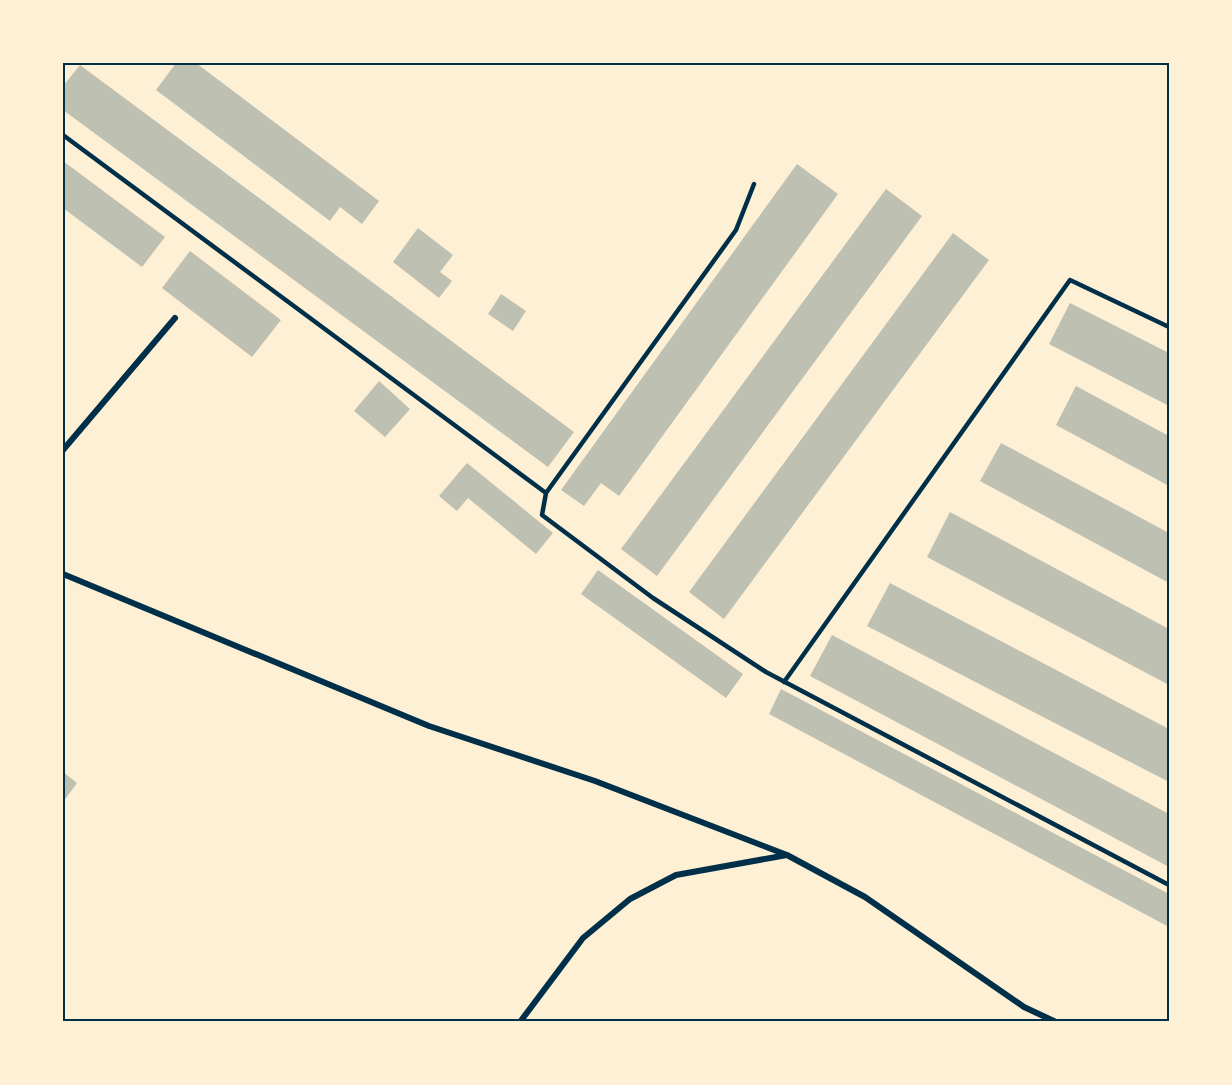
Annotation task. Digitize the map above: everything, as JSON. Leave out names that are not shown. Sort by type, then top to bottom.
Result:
[{"type":"street","points":[[63,450],[175,318]]},
{"type":"street","points":[[63,574],[429,726],[595,781],[787,855],[865,897],[1024,1007],[1056,1022]]},
{"type":"street","points":[[520,1022],[583,938],[630,899],[676,875],[787,855]]},
{"type":"lane","points":[[63,135],[546,493]]},
{"type":"lane","points":[[754,184],[736,230],[546,493],[542,515],[653,598],[766,672],[1169,885]]},
{"type":"lane","points":[[784,682],[1070,280],[1169,327]]},
{"type":"building","points":[[176,63],[196,63],[379,201],[362,224],[340,207],[330,221],[156,90]]},
{"type":"building","points":[[80,65],[574,432],[548,467],[63,110],[63,86]]},
{"type":"building","points":[[63,161],[165,237],[142,267],[63,208]]},
{"type":"building","points":[[797,164],[838,194],[619,496],[601,483],[584,506],[561,490]]},
{"type":"building","points":[[886,189],[922,216],[657,576],[621,549]]},
{"type":"building","points":[[418,228],[453,255],[440,272],[452,281],[439,298],[393,262]]},
{"type":"building","points":[[953,233],[989,260],[724,619],[689,592]]},
{"type":"building","points":[[190,251],[281,320],[252,357],[162,288]]},
{"type":"building","points":[[501,294],[526,311],[513,331],[488,314]]},
{"type":"building","points":[[1070,303],[1169,353],[1169,406],[1049,344]]},
{"type":"building","points":[[379,381],[410,409],[385,437],[354,411]]},
{"type":"building","points":[[1076,386],[1169,436],[1169,486],[1056,425]]},
{"type":"building","points":[[1001,443],[1169,533],[1169,583],[980,481]]},
{"type":"building","points":[[467,463],[553,533],[536,554],[468,498],[457,511],[439,496]]},
{"type":"building","points":[[950,512],[1169,629],[1169,685],[927,557]]},
{"type":"building","points":[[598,570],[743,674],[726,698],[581,594]]},
{"type":"building","points":[[890,583],[1169,729],[1169,782],[867,626]]},
{"type":"building","points":[[832,635],[1169,814],[1169,867],[810,676]]},
{"type":"building","points":[[781,689],[1169,894],[1169,927],[769,714]]},
{"type":"building","points":[[63,772],[77,783],[63,802]]}]
